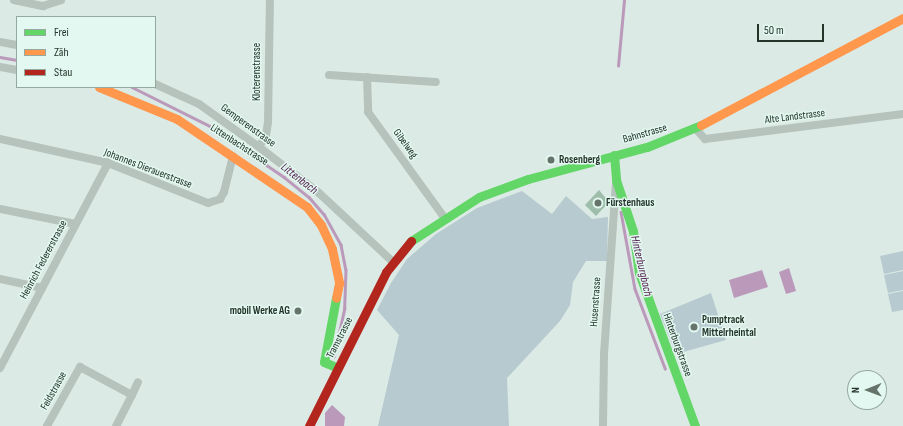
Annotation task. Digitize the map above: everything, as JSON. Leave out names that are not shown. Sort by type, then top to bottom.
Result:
[{"type":"main road","name":"Bahnstrasse","points":[[393,262],[407,244],[444,217],[479,197],[519,182],[664,142],[695,128],[903,18]]},
{"type":"main road","name":"Littenbachstrasse","points":[[102,88],[162,112],[233,156],[307,207],[321,225],[332,249],[339,283],[324,362],[338,368]]},
{"type":"main road","name":"Hinterburgstrasse","points":[[614,155],[616,180],[633,231],[639,273],[654,320],[695,426]]},
{"type":"main road","name":"Tramstrasse","points":[[309,426],[393,262]]},
{"type":"street","points":[[14,0],[43,6],[61,0]]},
{"type":"street","name":"Kloterenstrasse","points":[[261,144],[268,122],[270,0]]},
{"type":"street","points":[[0,42],[16,45]]},
{"type":"street","points":[[0,67],[16,70]]},
{"type":"street","points":[[329,75],[436,82]]},
{"type":"street","name":"Gibelweg","points":[[367,77],[368,112],[444,217]]},
{"type":"street","name":"Gemperenstrasse","points":[[156,84],[199,104],[261,144],[319,193],[393,262]]},
{"type":"street","name":"Alte Landstrasse","points":[[695,128],[705,139],[903,114]]},
{"type":"street","name":"Johannes Dierauerstrasse","points":[[0,139],[108,163],[208,203],[220,199],[224,192],[233,156]]},
{"type":"street","name":"Heinrich Federerstrasse","points":[[0,368],[108,163]]},
{"type":"street","name":"Husenstrasse","points":[[603,426],[604,354],[616,180]]},
{"type":"street","points":[[0,209],[76,224]]},
{"type":"street","points":[[0,279],[42,288]]},
{"type":"street","name":"Feldstrasse","points":[[48,426],[81,364],[132,395]]},
{"type":"street","points":[[116,426],[138,382]]},
{"type":"shaded area","points":[[522,191],[552,214],[566,196],[592,219],[608,217],[607,261],[586,261],[573,282],[570,305],[560,321],[507,378],[509,426],[378,426],[399,335],[377,310],[391,283],[407,259],[436,234],[477,208]]},
{"type":"shaded area","points":[[903,251],[903,270],[884,274],[880,256]]},
{"type":"shaded area","points":[[789,268],[796,291],[786,294],[779,272]]},
{"type":"shaded area","points":[[762,270],[768,287],[734,298],[729,280]]},
{"type":"shaded area","points":[[903,271],[903,290],[888,293],[884,275]]},
{"type":"shaded area","points":[[903,291],[903,310],[892,312],[888,294]]},
{"type":"shaded area","name":"Pumptrack Mittelrheintal","points":[[711,293],[726,340],[676,354],[660,314]]},
{"type":"shaded area","points":[[332,405],[345,417],[344,426],[325,426],[325,413]]},
{"type":"building","name":"Fürstenhaus","points":[[599,190],[609,202],[596,216],[585,205]]},
{"type":"waterway","name":"Hinterburgbach","points":[[618,66],[624,0]]},
{"type":"waterway","name":"Littenbach","points":[[0,57],[16,60]]},
{"type":"waterway","name":"Littenbach","points":[[134,88],[210,126],[284,177],[309,197],[324,214],[341,245],[346,270],[345,308],[334,357]]},
{"type":"waterway","name":"Hinterburgbach","points":[[621,212],[635,289],[665,368]]},
{"type":"traffic: fast","points":[[411,241],[479,197],[528,179],[647,147],[701,125]]},
{"type":"traffic: fast","points":[[614,155],[616,180],[633,231],[639,273],[695,426]]},
{"type":"traffic: fast","points":[[336,298],[324,362],[338,368]]},
{"type":"traffic: slow","points":[[701,125],[903,18]]},
{"type":"traffic: slow","points":[[101,88],[177,119],[307,207],[321,225],[332,249],[339,283],[336,298]]},
{"type":"traffic: jam","points":[[309,426],[386,272],[411,241]]},
{"type":"place","name":"Rosenberg","points":[[551,160]]},
{"type":"place","name":"Fürstenhaus","points":[[598,203]]},
{"type":"place","name":"mobil Werke AG","points":[[298,311]]},
{"type":"place","name":"Pumptrack Mittelrheintal","points":[[694,327]]}]
